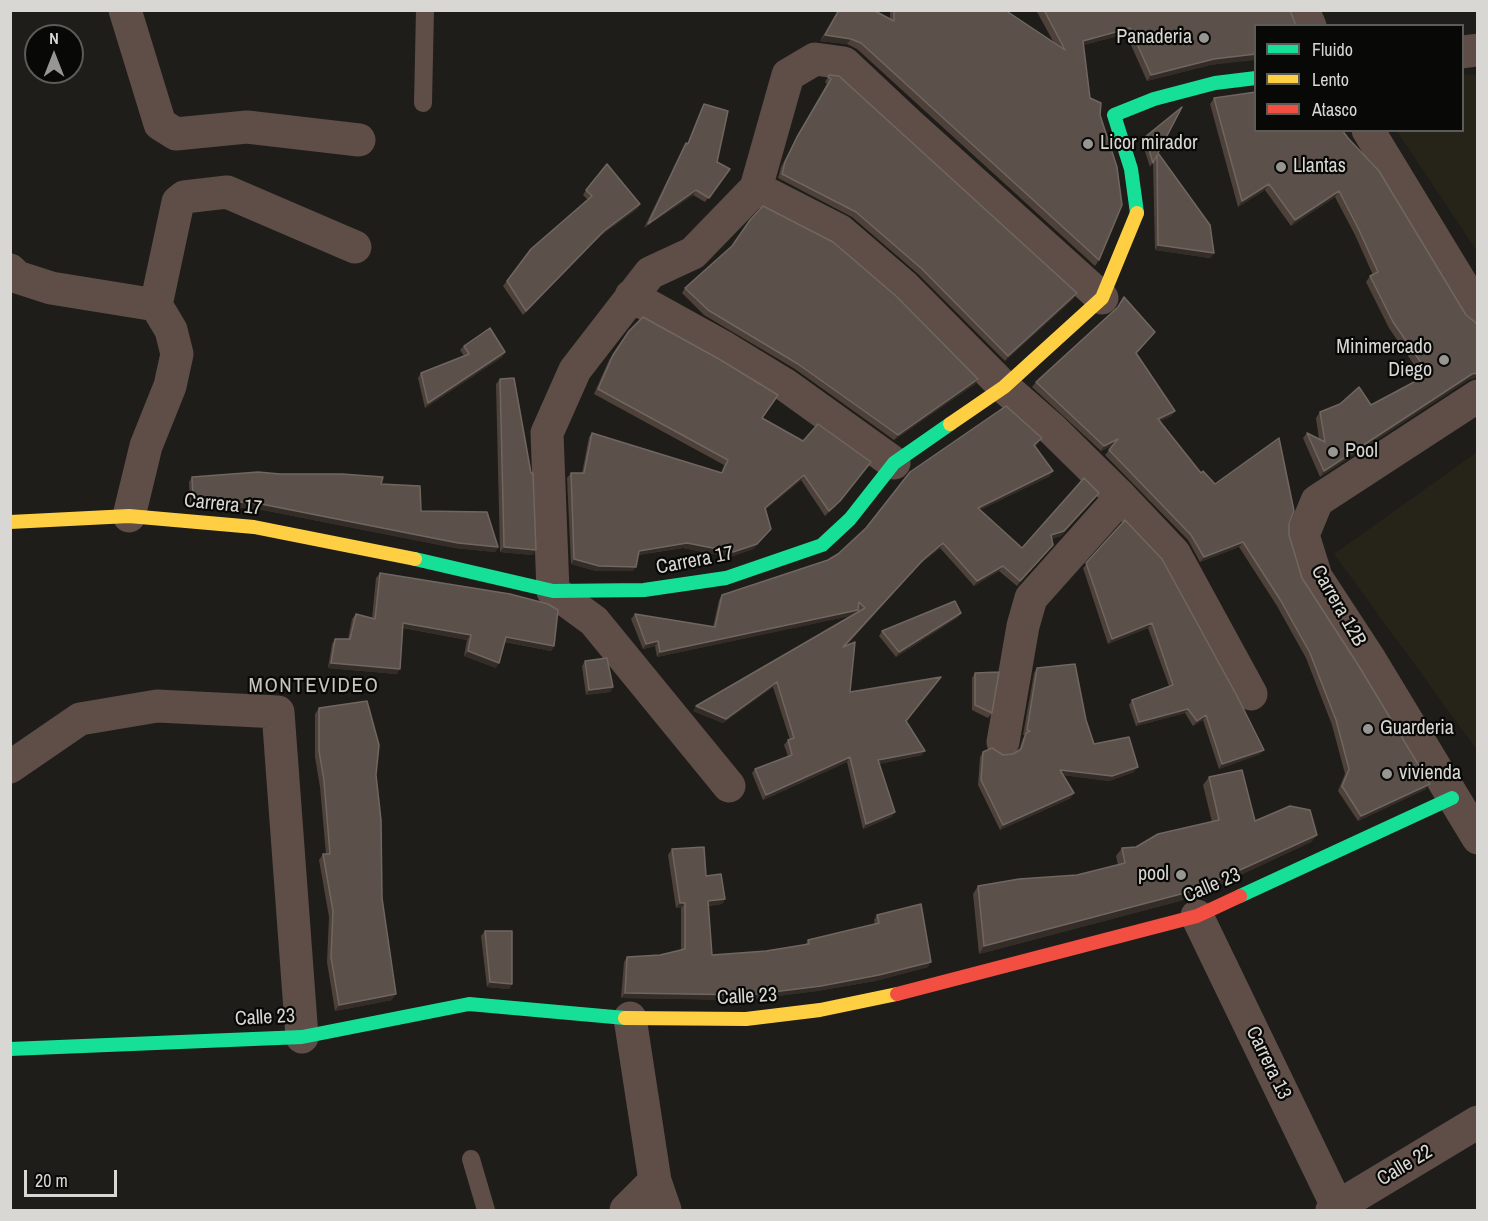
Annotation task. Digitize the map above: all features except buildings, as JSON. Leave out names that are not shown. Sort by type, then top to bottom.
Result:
[{"type":"street","points":[[125,10],[160,124],[176,134],[248,127],[359,140]]},
{"type":"street","points":[[1303,10],[1309,24]]},
{"type":"street","points":[[729,786],[594,621],[553,591],[547,433],[575,370],[650,273],[693,253],[756,188],[788,75],[815,59],[844,63],[1102,298]]},
{"type":"street","name":"Carrera 17","points":[[10,522],[129,516],[254,527],[449,566],[553,591],[644,590],[726,578],[822,545],[850,519],[894,463],[1004,387],[1102,298],[1137,213],[1131,169],[1114,115],[1154,99],[1215,83],[1254,78]]},
{"type":"street","points":[[1369,132],[1478,311]]},
{"type":"street","points":[[756,188],[840,231],[905,287],[1004,387],[1053,430],[1121,497],[1174,553],[1251,694]]},
{"type":"street","points":[[129,516],[146,446],[170,386],[177,354],[171,330],[156,305],[178,202],[184,197],[227,192],[355,247]]},
{"type":"street","points":[[10,270],[17,277],[51,288],[156,305]]},
{"type":"street","points":[[631,296],[784,384],[894,463]]},
{"type":"street","name":"Carrera 12B","points":[[1478,396],[1317,501],[1303,535],[1316,577],[1369,658],[1478,838]]},
{"type":"street","points":[[1003,742],[1023,626],[1031,598],[1121,497]]},
{"type":"street","points":[[10,767],[80,719],[157,706],[278,712],[302,1037]]},
{"type":"street","name":"Calle 23","points":[[10,1048],[302,1037],[469,1004],[630,1018],[746,1019],[820,1010],[879,999],[1197,916],[1452,798]]},
{"type":"street","name":"Carrera 13","points":[[1197,916],[1336,1210]]},
{"type":"street","points":[[626,1210],[660,1196],[630,1018]]},
{"type":"street","name":"Calle 22","points":[[1336,1210],[1478,1122]]},
{"type":"lane","points":[[423,103],[425,10]]},
{"type":"lane","points":[[471,1159],[486,1210]]},
{"type":"shaded area","points":[[1464,74],[1477,75],[1477,251],[1398,132],[1464,132]]},
{"type":"shaded area","points":[[1477,452],[1477,750],[1334,554]]},
{"type":"traffic: fast","points":[[1137,213],[1131,169],[1114,115],[1154,99],[1215,83],[1254,78]]},
{"type":"traffic: fast","points":[[415,559],[553,591],[644,590],[726,578],[822,545],[850,519],[894,463],[950,424]]},
{"type":"traffic: fast","points":[[1240,896],[1452,798]]},
{"type":"traffic: fast","points":[[10,1049],[302,1037],[469,1004],[625,1018]]},
{"type":"traffic: slow","points":[[950,424],[1004,387],[1102,298],[1137,213]]},
{"type":"traffic: slow","points":[[10,522],[129,516],[254,527],[415,559]]},
{"type":"traffic: slow","points":[[625,1018],[746,1019],[820,1010],[897,994]]},
{"type":"traffic: jam","points":[[897,994],[1197,916],[1240,896]]},
{"type":"place","name":"Panaderia","points":[[1204,38]]},
{"type":"place","name":"Licor mirador","points":[[1088,144]]},
{"type":"place","name":"Llantas","points":[[1281,167]]},
{"type":"place","name":"Minimercado Diego","points":[[1444,360]]},
{"type":"place","name":"Pool","points":[[1333,452]]},
{"type":"place","name":"Guarderia","points":[[1368,729]]},
{"type":"place","name":"vivienda","points":[[1387,774]]},
{"type":"place","name":"pool","points":[[1181,875]]},
{"type":"district","name":"MONTEVIDEO","points":[[314,686]]}]
